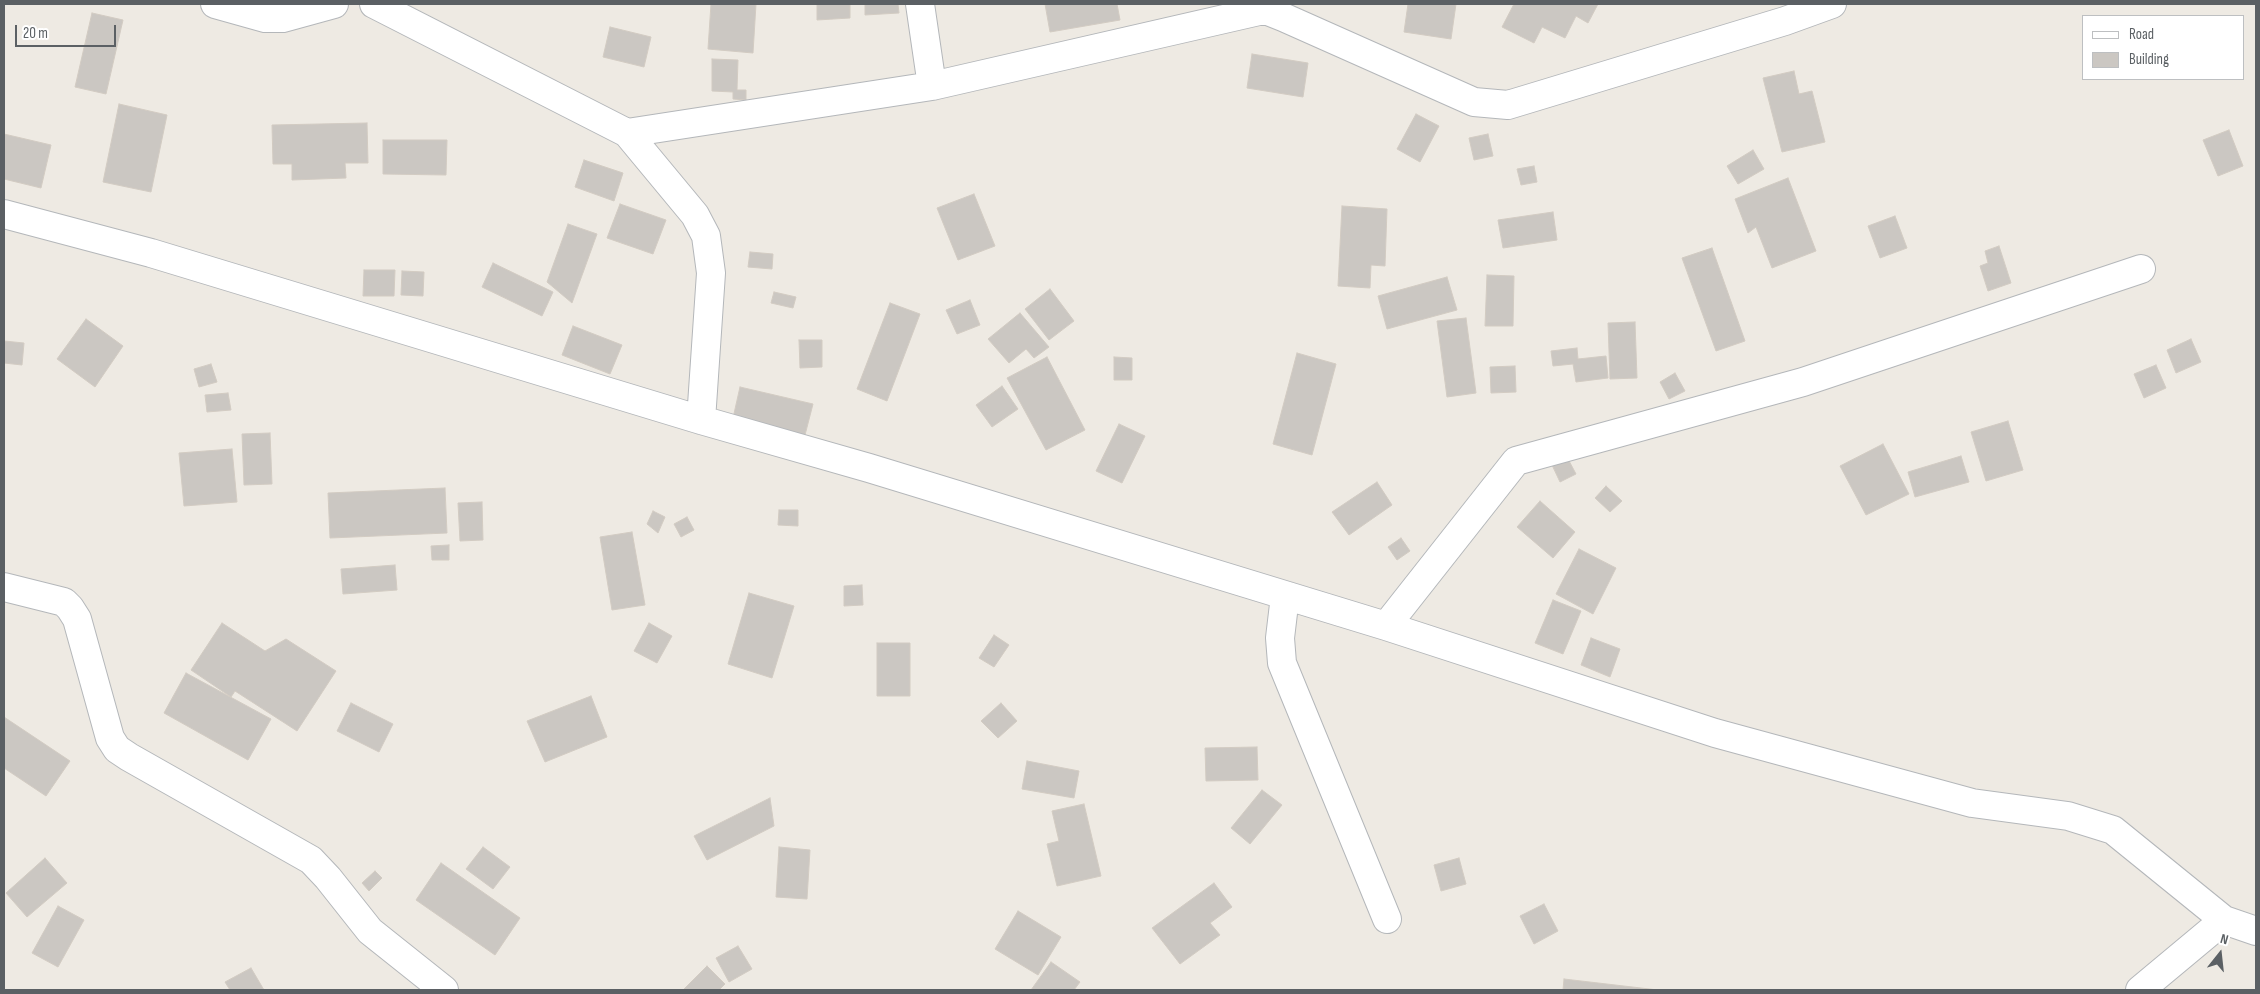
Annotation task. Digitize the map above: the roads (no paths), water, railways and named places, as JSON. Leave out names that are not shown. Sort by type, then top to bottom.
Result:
[{"type":"street","points":[[215,4],[265,18],[283,18],[334,4]]},
{"type":"street","points":[[374,4],[627,133],[695,215],[706,236],[711,273],[701,420]]},
{"type":"street","points":[[920,4],[932,86]]},
{"type":"street","points":[[627,133],[932,86],[1247,12],[1268,11],[1474,102],[1508,105],[1784,21],[1832,4]]},
{"type":"street","points":[[4,214],[151,253],[701,420],[869,468],[1386,626],[1714,733],[1972,803],[2068,816],[2114,830],[2224,920],[2256,931]]},
{"type":"street","points":[[1386,626],[1516,461],[1803,382],[2142,269]]},
{"type":"street","points":[[4,588],[64,602],[70,608],[77,620],[110,738],[118,749],[311,860],[328,878],[370,931],[444,990]]},
{"type":"street","points":[[1284,596],[1280,638],[1282,663],[1387,919]]},
{"type":"street","points":[[2140,990],[2224,920]]}]
